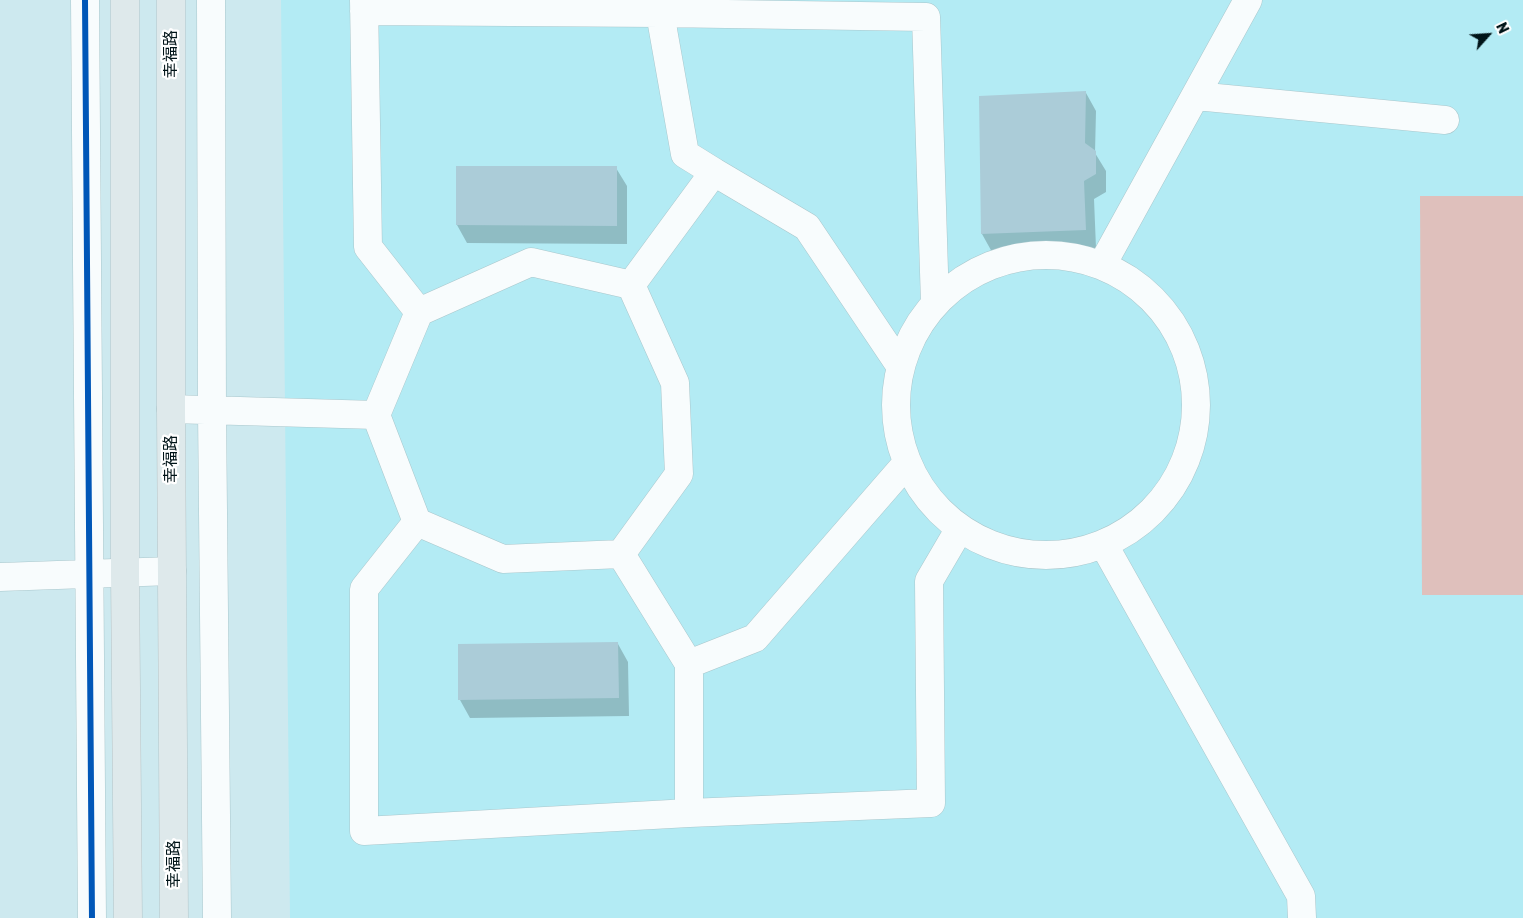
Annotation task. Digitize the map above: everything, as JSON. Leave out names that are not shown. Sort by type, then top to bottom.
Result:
[{"type":"main road","points":[[125,0],[125,573],[128,918]]},
{"type":"main road","name":"幸福路","points":[[171,0],[174,918]]},
{"type":"street","points":[[85,0],[92,918]]},
{"type":"street","points":[[211,0],[212,410],[217,918]]},
{"type":"street","points":[[1102,265],[1248,0]]},
{"type":"street","points":[[419,312],[368,247],[364,5],[660,13],[926,17],[935,303]]},
{"type":"street","points":[[660,13],[685,154],[807,227],[901,367]]},
{"type":"street","points":[[1196,96],[1445,120]]},
{"type":"street","points":[[631,285],[714,172]]},
{"type":"street","points":[[1058,254],[1102,265],[1146,292],[1178,331],[1195,380],[1195,430],[1179,478],[1147,518],[1104,545],[1055,556],[1005,550],[960,528],[929,499],[907,462],[896,415],[901,367],[914,333],[935,303],[970,275],[1012,258],[1058,254]]},
{"type":"street","points":[[621,554],[503,558],[417,522],[376,415],[419,312],[531,262],[631,285]]},
{"type":"street","points":[[621,554],[679,474],[675,383],[631,285]]},
{"type":"street","points":[[171,409],[376,415]]},
{"type":"street","points":[[689,664],[755,638],[907,462]]},
{"type":"street","points":[[417,522],[364,589],[364,831],[689,813],[931,803],[929,581],[960,528]]},
{"type":"street","points":[[1104,545],[1301,896],[1302,918]]},
{"type":"street","points":[[621,554],[689,664],[689,813]]},
{"type":"street","points":[[0,577],[172,571]]},
{"type":"shaded area","points":[[281,0],[1523,0],[1523,918],[290,918]]},
{"type":"shaded area","points":[[1420,196],[1523,196],[1523,595],[1422,595]]},
{"type":"building","points":[[1086,91],[1085,143],[1096,151],[1096,174],[1084,181],[1086,230],[981,234],[979,96]]},
{"type":"building","points":[[456,166],[617,166],[617,226],[456,225]]},
{"type":"building","points":[[618,642],[619,698],[458,700],[458,644]]},
{"type":"cycle path","points":[[85,0],[92,918]]}]
